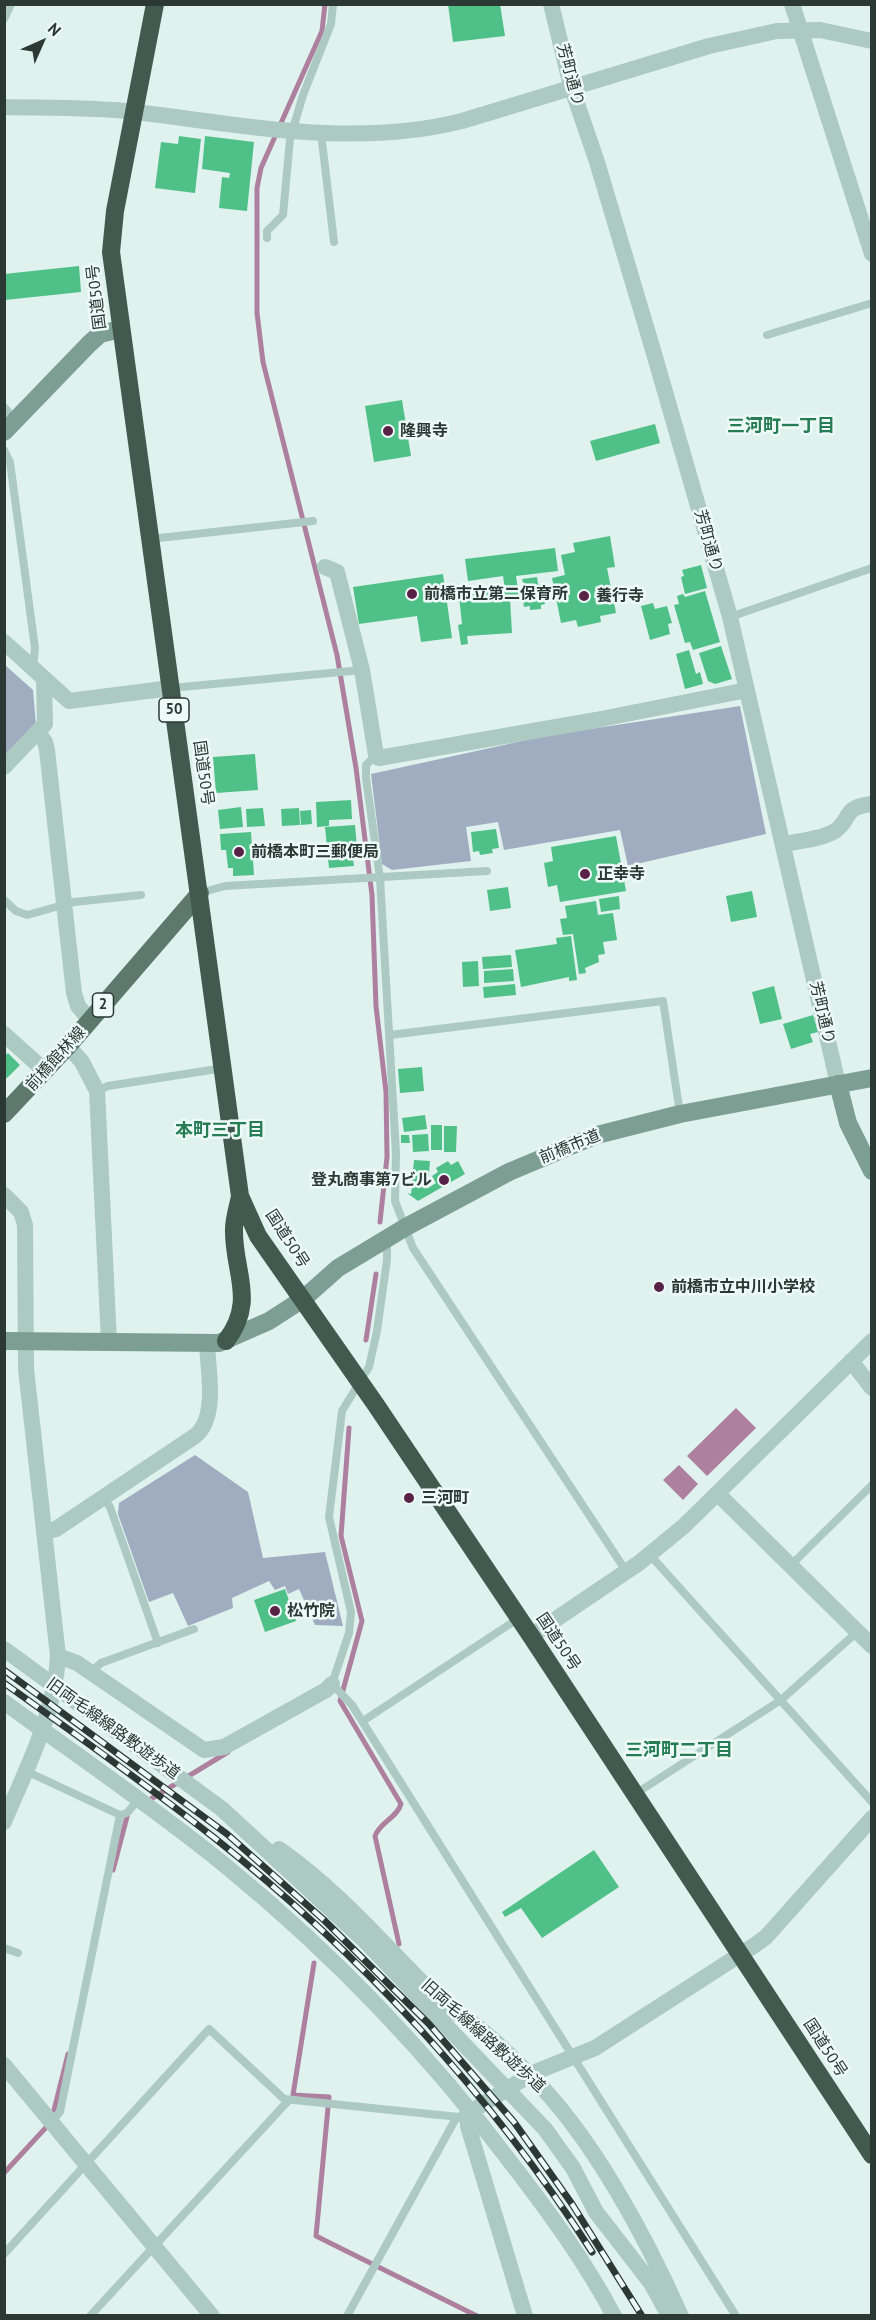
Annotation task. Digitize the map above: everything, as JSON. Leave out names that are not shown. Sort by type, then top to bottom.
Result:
[{"type":"highway","name":"国道50号","points":[[155,4],[112,233],[111,252],[240,1196],[258,1236],[519,1618],[872,2155]]},
{"type":"highway","points":[[226,1341],[237,1325],[243,1308],[234,1229],[240,1196]]},
{"type":"main road","name":"前橋館林線","points":[[4,1114],[68,1046],[200,893]]},
{"type":"street","name":"芳町通り","points":[[551,4],[571,86],[597,162],[647,328],[729,617],[784,844],[838,1084]]},
{"type":"street","points":[[792,4],[872,254]]},
{"type":"street","points":[[4,106],[134,112],[321,133],[382,133],[431,129],[708,46],[777,31],[800,28],[872,41]]},
{"type":"street","points":[[8,419],[100,334],[121,329]]},
{"type":"street","points":[[325,567],[337,572],[362,670],[375,754],[379,758],[395,757],[747,690]]},
{"type":"street","points":[[4,642],[69,701],[171,688]]},
{"type":"street","points":[[4,767],[38,732],[47,718],[39,673]]},
{"type":"street","points":[[38,732],[47,750],[74,993],[78,1006],[90,1020]]},
{"type":"street","points":[[784,844],[833,832],[850,811],[857,806],[872,804]]},
{"type":"street","points":[[4,1034],[45,1071]]},
{"type":"street","points":[[68,1046],[82,1062],[97,1091],[109,1342]]},
{"type":"street","name":"前橋市道","points":[[4,1341],[207,1344],[226,1341],[269,1321],[303,1299],[338,1268],[406,1227],[509,1172],[586,1140],[680,1114],[872,1078]]},
{"type":"street","points":[[838,1084],[848,1123],[872,1171]]},
{"type":"street","points":[[4,1195],[21,1212],[25,1225],[25,1341],[58,1656],[54,1685],[42,1730],[4,1822]]},
{"type":"street","points":[[531,1636],[650,1555],[718,1494],[872,1341]]},
{"type":"street","points":[[44,1532],[56,1529],[204,1427],[208,1394],[207,1344]]},
{"type":"street","points":[[851,1361],[872,1388]]},
{"type":"street","points":[[718,1494],[871,1644]]},
{"type":"street","name":"旧両毛線線路敷遊歩道","points":[[4,1649],[292,1858],[362,1919],[444,2004],[476,2026],[530,2075],[563,2112],[604,2174],[646,2244],[681,2316]]},
{"type":"street","points":[[58,1656],[68,1658],[91,1672],[204,1750],[213,1751],[326,1690],[332,1684]]},
{"type":"street","points":[[4,1702],[225,1865],[307,1936],[392,2019],[466,2114],[561,2229],[614,2316]]},
{"type":"street","name":"旧両毛線線路敷遊歩道","points":[[222,1809],[364,1940],[545,2129],[573,2168],[596,2212],[651,2283],[669,2316]]},
{"type":"street","points":[[466,2114],[530,2075],[595,2048],[766,1937],[872,1818]]},
{"type":"street","points":[[4,2065],[212,2316]]},
{"type":"street","points":[[466,2114],[525,2316]]},
{"type":"lane","points":[[4,20],[11,4]]},
{"type":"lane","points":[[267,238],[267,231],[283,215],[290,139],[303,95],[331,24],[333,4]]},
{"type":"lane","points":[[321,133],[334,242]]},
{"type":"lane","points":[[767,335],[872,303]]},
{"type":"lane","points":[[4,450],[10,462],[39,673]]},
{"type":"lane","points":[[150,539],[314,521]]},
{"type":"lane","points":[[729,617],[872,568]]},
{"type":"lane","points":[[171,688],[362,670]]},
{"type":"lane","points":[[375,754],[366,765],[366,778],[380,878],[390,1035],[395,1201],[413,1248],[626,1572]]},
{"type":"lane","points":[[200,893],[225,886],[487,871]]},
{"type":"lane","points":[[4,900],[16,911],[27,915],[64,906],[141,895]]},
{"type":"lane","points":[[390,1035],[663,1001],[680,1114]]},
{"type":"lane","points":[[97,1091],[108,1086],[224,1068]]},
{"type":"lane","points":[[387,1239],[387,1260],[377,1331],[369,1367],[361,1384],[342,1411],[329,1517],[351,1612],[349,1634],[332,1684],[347,1697],[363,1721],[736,2316]]},
{"type":"lane","points":[[791,1565],[872,1485]]},
{"type":"lane","points":[[103,1498],[110,1507],[158,1643]]},
{"type":"lane","points":[[650,1555],[872,1802]]},
{"type":"lane","points":[[363,1721],[519,1618]]},
{"type":"lane","points":[[91,1672],[101,1663],[194,1629]]},
{"type":"lane","points":[[635,1794],[781,1700],[857,1632]]},
{"type":"lane","points":[[26,1771],[120,1815],[127,1813],[138,1800]]},
{"type":"lane","points":[[51,2122],[60,2112],[120,1815]]},
{"type":"lane","points":[[4,1947],[18,1953]]},
{"type":"lane","points":[[4,2254],[209,2029],[288,2101],[466,2114],[393,2229],[347,2316]]},
{"type":"lane","points":[[90,2316],[288,2101]]},
{"type":"shaded area","points":[[5,665],[33,690],[36,725],[5,760]]},
{"type":"shaded area","points":[[740,706],[766,834],[628,866],[620,830],[504,850],[498,822],[466,827],[471,861],[392,870],[382,864],[371,774],[545,736]]},
{"type":"shaded area","points":[[736,1408],[756,1428],[707,1476],[687,1456]]},
{"type":"shaded area","points":[[195,1455],[248,1492],[263,1558],[325,1552],[343,1626],[315,1625],[299,1589],[288,1594],[285,1586],[275,1590],[269,1581],[232,1598],[233,1608],[188,1626],[173,1593],[149,1602],[118,1514],[119,1503]]},
{"type":"shaded area","points":[[679,1465],[698,1484],[683,1500],[663,1480]]},
{"type":"building","points":[[448,4],[500,4],[505,36],[453,42]]},
{"type":"building","points":[[179,136],[201,139],[195,193],[155,188],[161,142],[178,144]]},
{"type":"building","points":[[205,136],[254,142],[247,211],[219,208],[222,177],[229,178],[230,173],[202,169]]},
{"type":"building","points":[[79,266],[81,292],[5,300],[4,274]]},
{"type":"building","name":"隆興寺","points":[[402,400],[411,456],[374,462],[365,406]]},
{"type":"building","points":[[655,424],[660,443],[596,461],[590,441]]},
{"type":"building","name":"養行寺","points":[[610,536],[615,567],[607,568],[616,613],[600,616],[601,622],[578,627],[576,620],[561,623],[552,578],[565,575],[561,555],[575,552],[573,543]]},
{"type":"building","points":[[555,548],[558,571],[516,576],[519,597],[510,599],[512,633],[467,636],[468,644],[461,645],[458,625],[462,624],[459,596],[505,590],[503,576],[468,581],[465,559]]},
{"type":"building","points":[[701,565],[707,588],[685,594],[681,577],[684,576],[682,570]]},
{"type":"building","points":[[443,574],[452,638],[421,642],[417,616],[359,624],[353,587]]},
{"type":"building","points":[[537,577],[538,584],[542,585],[545,604],[541,605],[541,609],[530,610],[530,606],[524,607],[522,579]]},
{"type":"building","points":[[705,591],[720,642],[693,650],[690,642],[685,643],[674,605],[679,604],[677,596],[683,594],[685,597]]},
{"type":"building","points":[[653,603],[655,609],[667,606],[672,623],[668,624],[670,634],[650,640],[641,606]]},
{"type":"building","points":[[721,646],[732,679],[715,684],[708,681],[699,653]]},
{"type":"building","points":[[689,650],[696,674],[700,672],[703,684],[685,689],[676,654]]},
{"type":"building","points":[[255,754],[258,790],[216,793],[213,757]]},
{"type":"building","points":[[351,800],[352,819],[329,820],[329,826],[317,827],[316,802]]},
{"type":"building","points":[[241,807],[243,827],[220,829],[218,810]]},
{"type":"building","points":[[263,808],[265,826],[247,827],[246,809]]},
{"type":"building","points":[[299,808],[300,825],[282,826],[281,809]]},
{"type":"building","points":[[311,810],[312,824],[301,825],[300,811]]},
{"type":"building","points":[[355,825],[358,859],[353,859],[354,866],[329,868],[325,827]]},
{"type":"building","points":[[496,829],[499,848],[492,849],[493,853],[480,855],[479,851],[473,852],[471,832]]},
{"type":"building","points":[[251,832],[254,875],[233,876],[233,868],[228,868],[226,850],[221,850],[220,834]]},
{"type":"building","name":"正幸寺","points":[[616,836],[626,891],[560,902],[557,885],[548,887],[544,863],[553,861],[551,847]]},
{"type":"building","points":[[508,887],[511,908],[490,911],[487,890]]},
{"type":"building","points":[[752,891],[757,917],[731,922],[726,896]]},
{"type":"building","points":[[619,896],[620,909],[601,912],[599,899]]},
{"type":"building","points":[[596,901],[598,915],[613,913],[617,940],[603,942],[605,954],[598,955],[599,962],[585,968],[586,973],[579,974],[573,934],[563,935],[560,919],[567,918],[565,906]]},
{"type":"building","points":[[571,936],[577,980],[569,981],[569,977],[521,987],[515,950],[557,944],[556,938]]},
{"type":"building","points":[[511,955],[512,967],[483,969],[482,957]]},
{"type":"building","points":[[478,961],[479,986],[463,987],[462,962]]},
{"type":"building","points":[[513,969],[514,981],[484,983],[484,971]]},
{"type":"building","points":[[515,984],[516,995],[484,998],[483,987]]},
{"type":"building","points":[[774,986],[782,1019],[760,1024],[752,992]]},
{"type":"building","points":[[813,1015],[818,1032],[810,1034],[813,1042],[791,1049],[783,1024]]},
{"type":"building","points":[[8,1053],[20,1065],[7,1078],[4,1076],[4,1056]]},
{"type":"building","points":[[422,1067],[424,1091],[400,1093],[398,1069]]},
{"type":"building","points":[[425,1115],[427,1129],[404,1132],[402,1118]]},
{"type":"building","points":[[431,1125],[442,1125],[442,1150],[431,1150]]},
{"type":"building","points":[[444,1126],[457,1126],[456,1152],[444,1152]]},
{"type":"building","points":[[428,1134],[429,1151],[413,1152],[412,1135]]},
{"type":"building","points":[[401,1135],[409,1135],[410,1143],[401,1143]]},
{"type":"building","points":[[414,1160],[430,1161],[428,1185],[412,1183]]},
{"type":"building","name":"登丸商事第7ビル","points":[[448,1161],[451,1165],[458,1161],[465,1174],[418,1201],[407,1193],[411,1194],[412,1186],[428,1188],[436,1183],[432,1176],[438,1172],[436,1168]]},
{"type":"building","name":"松竹院","points":[[285,1589],[296,1621],[265,1632],[254,1600]]},
{"type":"building","points":[[594,1850],[619,1887],[542,1938],[521,1908],[505,1917],[502,1912]]},
{"type":"waterway","points":[[325,4],[322,31],[261,168],[257,188],[257,313],[263,362],[337,655],[356,768],[372,895],[376,1006],[386,1092],[387,1157],[380,1222]]},
{"type":"waterway","points":[[366,1340],[376,1274]]},
{"type":"waterway","points":[[349,1428],[341,1536],[362,1621],[340,1701],[401,1804],[375,1836],[399,1944]]},
{"type":"waterway","points":[[146,1802],[228,1752]]},
{"type":"waterway","points":[[113,1870],[128,1813]]},
{"type":"waterway","points":[[314,1963],[293,2095],[329,2097],[316,2236],[477,2316]]},
{"type":"waterway","points":[[4,2173],[51,2122],[68,2054]]},
{"type":"railway","points":[[4,1670],[227,1834],[324,1920],[429,2024],[514,2122],[572,2204],[642,2316]]},
{"type":"railway","points":[[4,1683],[135,1777],[212,1836],[319,1928],[370,1977],[419,2028],[511,2137],[592,2252]]},
{"type":"place","name":"隆興寺","points":[[388,431]]},
{"type":"place","name":"前橋市立第二保育所","points":[[412,594]]},
{"type":"place","name":"養行寺","points":[[584,596]]},
{"type":"place","name":"前橋本町三郵便局","points":[[239,852]]},
{"type":"place","name":"正幸寺","points":[[585,874]]},
{"type":"place","name":"登丸商事第7ビル","points":[[444,1180]]},
{"type":"place","name":"前橋市立中川小学校","points":[[659,1287]]},
{"type":"place","name":"三河町","points":[[409,1498]]},
{"type":"place","name":"松竹院","points":[[275,1611]]},
{"type":"district","name":"三河町一丁目","points":[[781,427]]},
{"type":"district","name":"本町三丁目","points":[[220,1131]]},
{"type":"district","name":"三河町二丁目","points":[[679,1751]]}]
